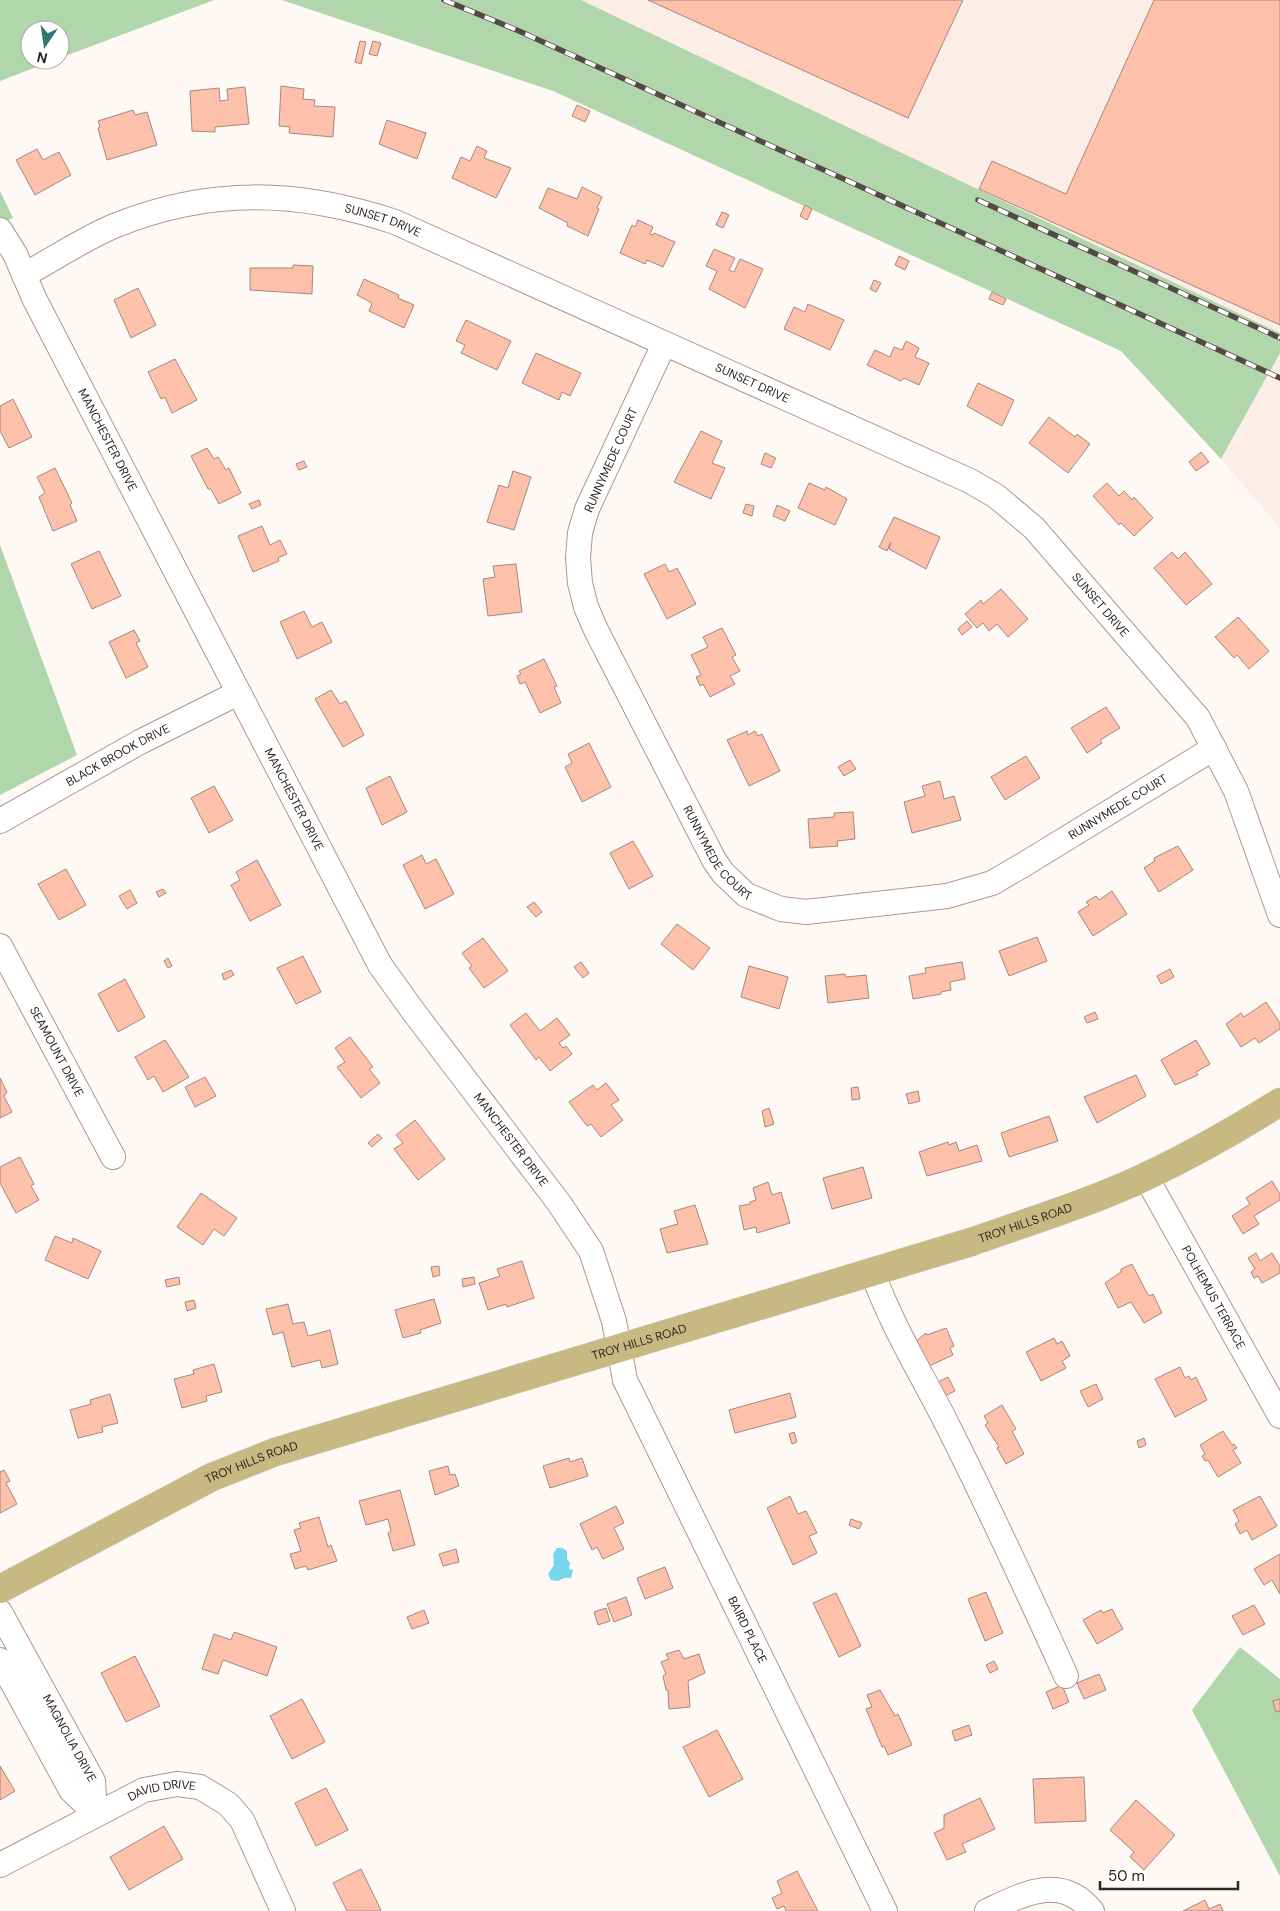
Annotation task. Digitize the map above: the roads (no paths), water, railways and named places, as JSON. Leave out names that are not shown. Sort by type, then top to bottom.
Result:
[{"type":"main road","name":"TROY HILLS ROAD","points":[[0,1589],[212,1476],[310,1440],[980,1238],[1086,1202],[1146,1177],[1234,1131],[1280,1102]]},
{"type":"street","name":"SUNSET DRIVE","points":[[24,275],[90,237],[148,214],[197,202],[234,197],[272,196],[317,201],[359,210],[395,222],[970,481],[996,496],[1034,528],[1198,718],[1236,791],[1280,915]]},
{"type":"street","name":"MANCHESTER DRIVE","points":[[0,230],[15,254],[238,693],[380,966],[453,1066],[559,1203],[591,1251],[614,1321],[619,1347]]},
{"type":"street","name":"RUNNYMEDE COURT","points":[[664,344],[587,509],[580,533],[578,558],[580,583],[596,630],[714,860],[723,873],[741,891],[758,901],[781,909],[819,912],[947,896],[969,890],[992,883],[1214,748]]},
{"type":"street","name":"BLACK BROOK DRIVE","points":[[0,821],[140,742],[238,693]]},
{"type":"street","name":"SEAMOUNT DRIVE","points":[[0,946],[113,1157]]},
{"type":"street","name":"POLHEMUS TERRACE","points":[[1146,1177],[1280,1416]]},
{"type":"street","points":[[872,1271],[893,1324],[939,1408],[1006,1541],[1066,1676]]},
{"type":"street","name":"BAIRD PLACE","points":[[619,1347],[626,1380],[885,1911]]},
{"type":"street","name":"MAGNOLIA DRIVE","points":[[0,1612],[92,1781],[96,1813]]},
{"type":"street","name":"MAGNOLIA DRIVE","points":[[0,1660],[71,1790],[96,1813]]},
{"type":"street","name":"DAVID DRIVE","points":[[8,1861],[96,1813],[144,1790],[160,1785],[177,1784],[200,1787],[228,1804],[242,1820],[283,1911]]},
{"type":"street","points":[[988,1911],[1025,1893],[1052,1889],[1076,1896],[1092,1911]]},
{"type":"water","points":[[557,1548],[567,1551],[567,1559],[570,1563],[569,1569],[573,1570],[571,1578],[564,1578],[558,1581],[551,1580],[548,1574],[554,1565],[553,1554]]},
{"type":"railway","points":[[444,0],[519,31],[1280,378]]},
{"type":"railway","points":[[978,200],[1280,338]]}]
